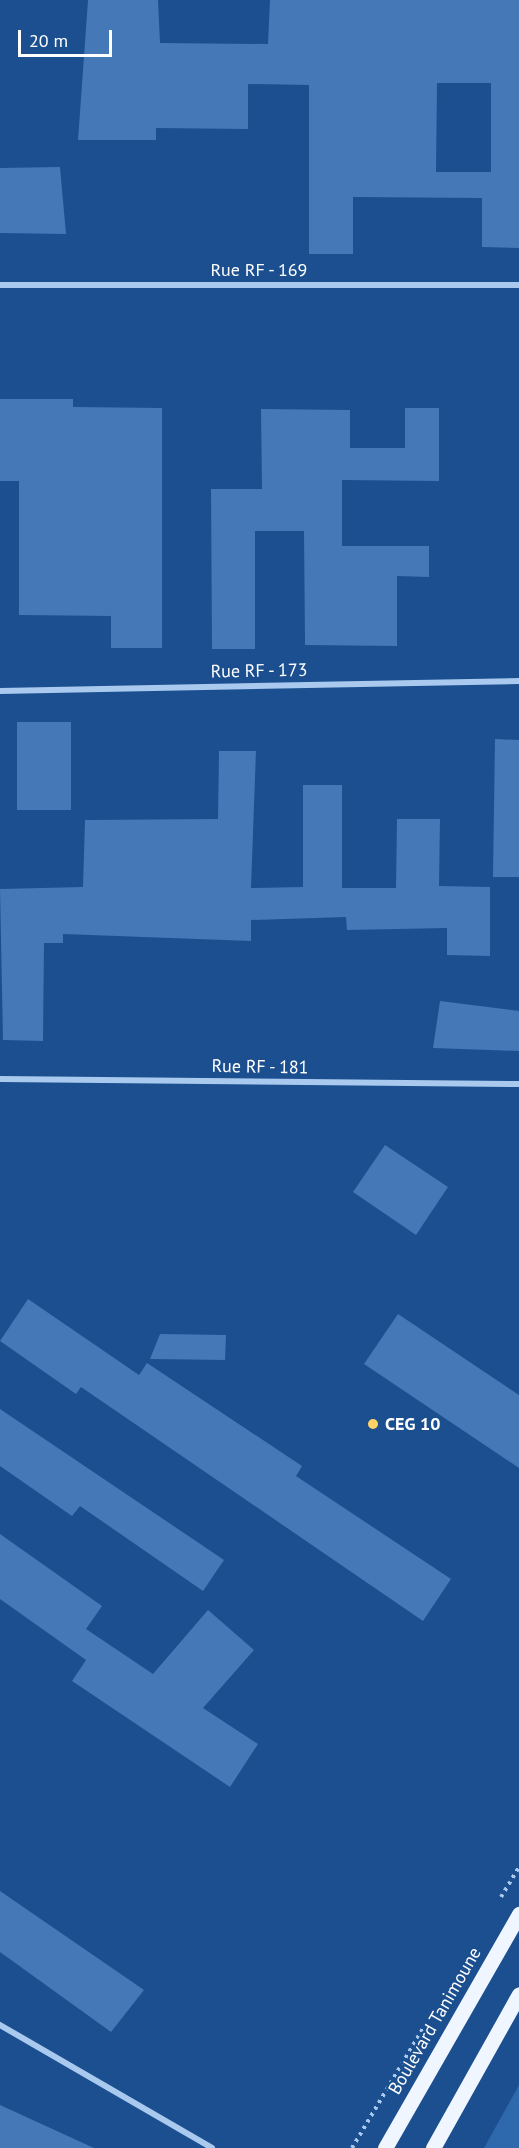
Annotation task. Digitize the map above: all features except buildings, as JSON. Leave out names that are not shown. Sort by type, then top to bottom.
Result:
[{"type":"main road","name":"Boulevard Tanimoune","points":[[385,2148],[519,1914]]},
{"type":"main road","points":[[433,2148],[519,1994]]},
{"type":"street","name":"Rue RF - 169","points":[[0,285],[519,285]]},
{"type":"street","name":"Rue RF - 173","points":[[0,691],[519,681]]},
{"type":"street","name":"Rue RF - 181","points":[[0,1079],[519,1084]]},
{"type":"street","points":[[0,2025],[212,2148]]},
{"type":"shaded area","points":[[519,2085],[519,2148],[484,2148]]},
{"type":"place","name":"CEG 10","points":[[373,1424]]}]
